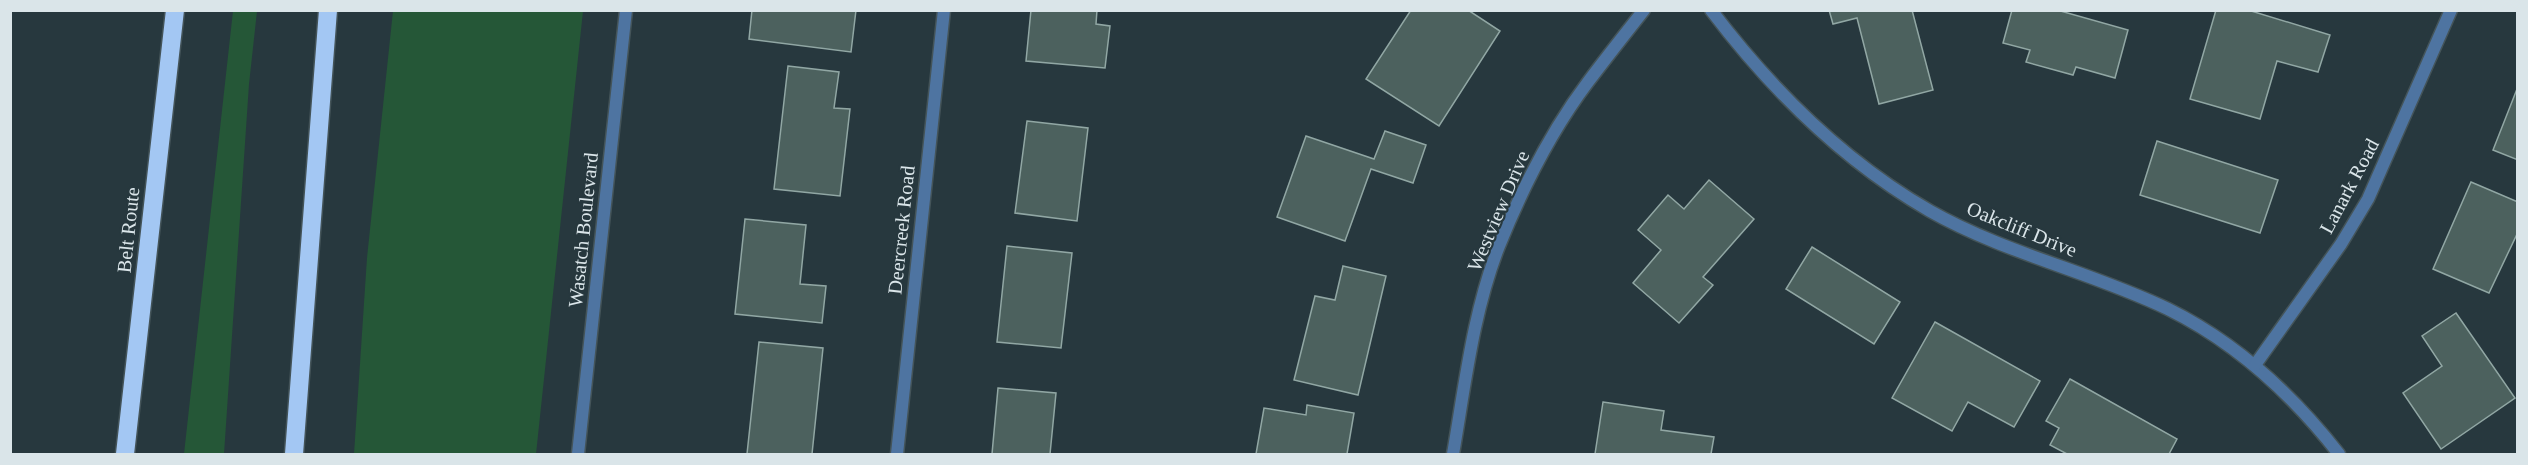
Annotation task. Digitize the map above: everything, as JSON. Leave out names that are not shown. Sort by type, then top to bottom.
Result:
[{"type":"highway","name":"Belt Route","points":[[125,454],[175,10]]},
{"type":"highway","points":[[294,454],[328,10]]},
{"type":"street","name":"Wasatch Boulevard","points":[[578,454],[626,10]]},
{"type":"street","name":"Deercreek Road","points":[[897,454],[944,10]]},
{"type":"street","name":"Westview Drive","points":[[1454,454],[1482,299],[1498,247],[1552,138],[1586,84],[1644,10]]},
{"type":"street","name":"Oakcliff Drive","points":[[1711,10],[1737,45],[1777,88],[1856,161],[1894,189],[1931,212],[1972,232],[2168,309],[2221,340],[2255,365],[2298,405],[2339,454]]},
{"type":"street","name":"Lanark Road","points":[[2255,365],[2341,244],[2368,199],[2451,10]]},
{"type":"green space","points":[[233,11],[257,11],[249,84],[224,454],[184,454]]},
{"type":"green space","points":[[393,11],[583,11],[536,454],[354,454],[367,258]]},
{"type":"building","points":[[752,10],[856,10],[851,52],[749,39]]},
{"type":"building","points":[[1031,10],[1097,10],[1096,24],[1110,26],[1105,68],[1026,61]]},
{"type":"building","points":[[1411,10],[1468,10],[1500,31],[1439,126],[1366,79]]},
{"type":"building","points":[[1829,10],[1912,10],[1933,90],[1879,104],[1857,18],[1833,24]]},
{"type":"building","points":[[2012,10],[2057,10],[2128,30],[2115,78],[2076,67],[2073,75],[2026,62],[2030,50],[2003,43]]},
{"type":"building","points":[[2216,10],[2248,10],[2330,35],[2318,72],[2277,61],[2260,119],[2190,99]]},
{"type":"building","points":[[788,66],[839,72],[834,108],[850,109],[840,196],[774,189]]},
{"type":"building","points":[[2518,89],[2518,160],[2493,150]]},
{"type":"building","points":[[1027,121],[1088,128],[1077,221],[1015,213]]},
{"type":"building","points":[[1385,131],[1426,145],[1413,183],[1371,169],[1345,241],[1277,217],[1306,136],[1374,159]]},
{"type":"building","points":[[2157,141],[2278,180],[2260,233],[2140,195]]},
{"type":"building","points":[[1709,180],[1754,219],[1703,277],[1713,285],[1679,323],[1633,283],[1661,250],[1638,230],[1668,195],[1684,209]]},
{"type":"building","points":[[2471,182],[2518,202],[2518,232],[2489,293],[2433,269]]},
{"type":"building","points":[[745,219],[806,225],[800,284],[826,286],[822,323],[735,314]]},
{"type":"building","points":[[1007,246],[1072,253],[1061,348],[997,342]]},
{"type":"building","points":[[1812,247],[1900,302],[1874,344],[1786,289]]},
{"type":"building","points":[[1343,266],[1386,276],[1358,395],[1294,380],[1315,296],[1335,300]]},
{"type":"building","points":[[2456,313],[2515,398],[2441,449],[2403,393],[2442,366],[2422,336]]},
{"type":"building","points":[[1935,322],[2040,381],[2014,427],[1968,402],[1952,431],[1892,398]]},
{"type":"building","points":[[759,342],[823,348],[812,454],[747,454]]},
{"type":"building","points":[[2070,379],[2177,439],[2169,454],[2067,454],[2050,445],[2059,428],[2046,421]]},
{"type":"building","points":[[998,388],[1056,393],[1050,454],[992,454]]},
{"type":"building","points":[[1603,402],[1664,411],[1661,430],[1714,437],[1711,454],[1595,454]]},
{"type":"building","points":[[1307,405],[1354,413],[1347,454],[1256,454],[1264,408],[1306,415]]}]
